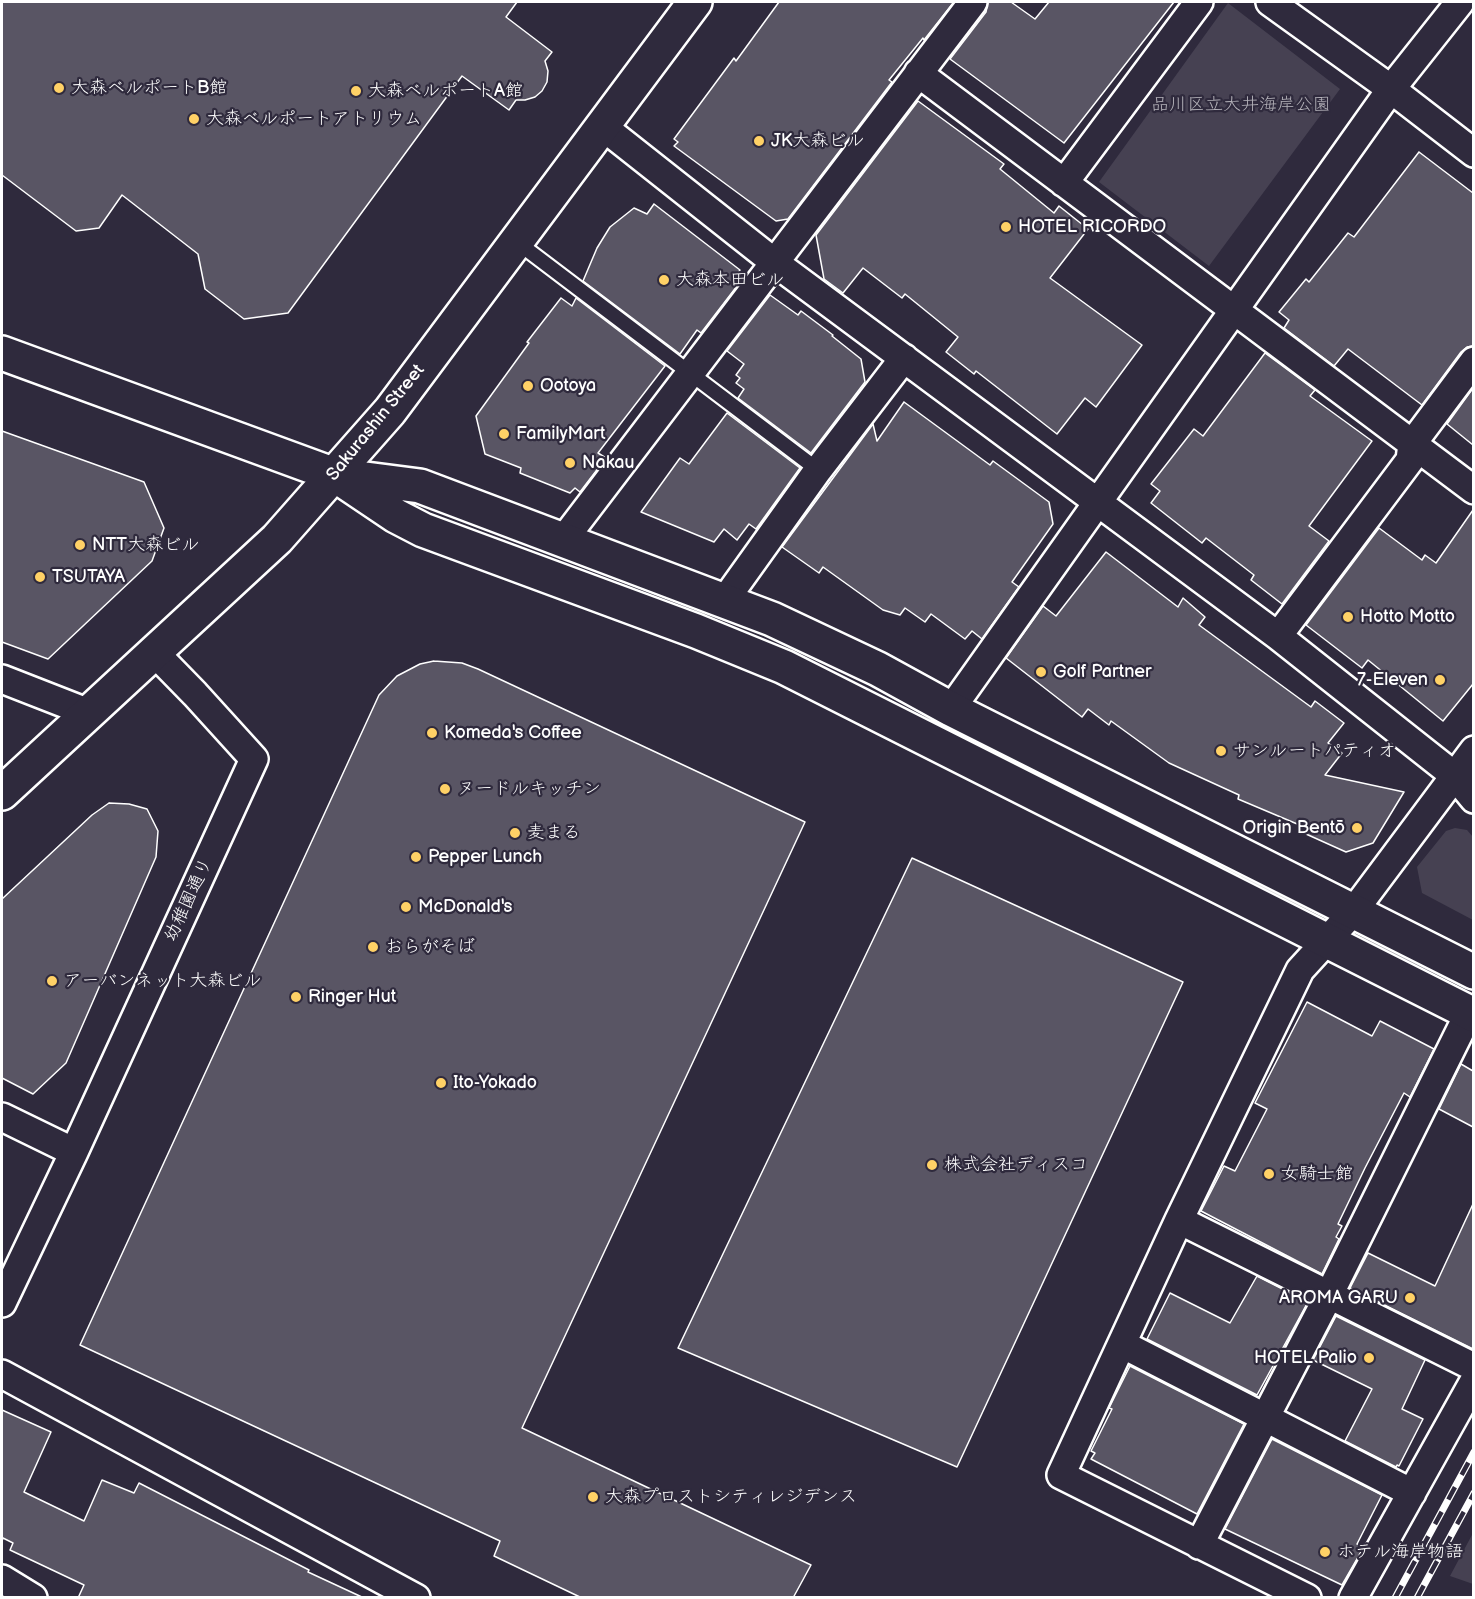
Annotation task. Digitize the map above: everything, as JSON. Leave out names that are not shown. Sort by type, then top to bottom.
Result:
[{"type":"street","name":"Sakurashin Street","points":[[2,793],[278,539],[335,475],[390,411],[695,2]]},
{"type":"street","points":[[564,539],[973,2]]},
{"type":"street","points":[[1064,183],[1199,2]]},
{"type":"street","points":[[1270,2],[1391,89],[1473,153]]},
{"type":"street","points":[[951,709],[1391,89],[1460,2]]},
{"type":"street","points":[[918,74],[1473,490]]},
{"type":"street","points":[[602,126],[774,262],[1278,636],[1455,776],[1473,800]]},
{"type":"street","points":[[2,353],[335,475],[420,486],[772,619],[867,664],[951,709],[1473,972]]},
{"type":"street","points":[[725,600],[818,470],[904,358]]},
{"type":"street","points":[[1278,636],[1410,460],[1412,444],[1473,361]]},
{"type":"street","points":[[335,475],[396,516],[423,530],[784,667],[1471,1014],[1329,1295],[1198,1545]]},
{"type":"street","name":"幼稚園通り","points":[[2,1303],[74,1152],[254,759],[155,654]]},
{"type":"street","points":[[2,680],[89,713]]},
{"type":"street","points":[[1307,1598],[1061,1475],[1179,1220],[1300,970],[1353,912],[1473,750]]},
{"type":"street","points":[[2,1117],[74,1152]]},
{"type":"street","points":[[1179,1220],[1473,1367]]},
{"type":"street","points":[[1122,1344],[1412,1493]]},
{"type":"street","points":[[2,1374],[401,1594]]},
{"type":"street","points":[[1353,1598],[1473,1381]]},
{"type":"street","points":[[2,1579],[33,1598]]},
{"type":"lane","points":[[517,242],[818,470]]},
{"type":"green space","name":"品川区立大井海岸公園","points":[[1228,3],[1340,89],[1209,266],[1099,182]]},
{"type":"green space","points":[[1455,828],[1467,830],[1473,837],[1473,920],[1422,893],[1417,867],[1446,831]]},
{"type":"green space","points":[[1473,1533],[1473,1584],[1450,1576]]},
{"type":"building","points":[[2,2],[517,2],[506,17],[552,52],[545,61],[548,71],[547,82],[542,91],[535,97],[516,100],[509,110],[462,76],[288,313],[244,319],[205,289],[198,254],[122,195],[99,228],[76,231],[2,175]]},
{"type":"building","points":[[779,2],[954,2],[889,80],[892,82],[788,219],[776,221],[674,146],[678,142],[674,139]]},
{"type":"building","points":[[988,2],[1011,2],[1035,19],[1049,2],[1174,2],[1064,143],[950,59],[986,12]]},
{"type":"building","points":[[918,101],[1004,164],[1000,169],[1054,213],[1059,206],[1088,229],[1050,278],[1142,345],[1096,407],[1085,398],[1057,434],[976,371],[974,374],[946,352],[958,337],[905,294],[902,298],[863,268],[843,293],[824,279],[816,235]]},
{"type":"building","points":[[1419,152],[1473,193],[1473,346],[1461,352],[1422,405],[1348,349],[1334,366],[1284,328],[1289,320],[1279,312],[1306,279],[1309,282],[1348,233],[1354,237]]},
{"type":"building","name":"大森本田ビル","points":[[654,204],[740,270],[738,273],[744,277],[701,333],[697,330],[680,354],[583,281],[597,248],[610,227],[634,208],[647,214]]},
{"type":"building","points":[[770,295],[798,315],[801,311],[861,359],[865,382],[811,453],[738,398],[744,389],[736,383],[740,378],[736,375],[744,364],[727,351]]},
{"type":"building","points":[[561,298],[572,306],[576,298],[665,366],[598,453],[606,458],[580,492],[575,488],[570,493],[520,473],[521,468],[485,454],[476,416],[529,343],[527,342]]},
{"type":"building","points":[[1265,353],[1315,390],[1310,396],[1372,441],[1309,526],[1329,541],[1282,604],[1251,580],[1254,575],[1206,538],[1202,543],[1151,503],[1160,491],[1151,484],[1194,429],[1203,436]]},
{"type":"building","points":[[1473,388],[1473,445],[1447,424]]},
{"type":"building","points":[[904,402],[990,465],[993,461],[1049,502],[1053,524],[1012,582],[1019,587],[982,639],[972,631],[965,639],[931,614],[925,622],[905,608],[900,615],[883,610],[823,567],[819,573],[782,547],[873,424],[877,441]]},
{"type":"building","points":[[727,413],[800,468],[756,529],[749,524],[737,540],[724,529],[714,542],[641,512],[680,458],[689,464]]},
{"type":"building","name":"NTT大森ビル","points":[[2,431],[144,482],[164,528],[152,561],[48,659],[2,642]]},
{"type":"building","points":[[1473,510],[1473,684],[1443,721],[1368,660],[1362,668],[1306,625],[1379,528],[1422,560],[1425,555],[1436,563]]},
{"type":"building","points":[[1106,552],[1178,607],[1183,598],[1205,617],[1199,625],[1311,707],[1315,701],[1344,723],[1328,743],[1342,753],[1325,775],[1404,792],[1373,843],[1346,852],[1306,834],[1309,829],[1238,799],[1239,795],[1169,763],[1111,721],[1109,725],[1088,709],[1082,717],[1006,658],[1043,606],[1056,616]]},
{"type":"building","name":"Ito-Yokado","points":[[434,661],[462,663],[478,669],[805,822],[522,1428],[811,1565],[793,1598],[582,1598],[494,1556],[500,1541],[80,1345],[379,695],[397,676],[420,664]]},
{"type":"building","name":"アーバンネット大森ビル","points":[[109,803],[129,804],[147,809],[158,831],[156,857],[66,1063],[33,1094],[2,1078],[2,899],[92,815]]},
{"type":"building","name":"株式会社ディスコ","points":[[912,858],[1183,982],[957,1467],[678,1348]]},
{"type":"building","points":[[1307,1002],[1372,1036],[1380,1021],[1434,1049],[1410,1097],[1404,1093],[1365,1168],[1338,1224],[1342,1226],[1336,1237],[1339,1239],[1322,1274],[1201,1211],[1224,1166],[1235,1171],[1267,1109],[1255,1103]]},
{"type":"building","points":[[1461,1064],[1473,1071],[1473,1127],[1439,1109]]},
{"type":"building","name":"AROMA GARU","points":[[1473,1204],[1473,1349],[1350,1288],[1368,1253],[1435,1286]]},
{"type":"building","points":[[1257,1276],[1308,1302],[1257,1395],[1147,1339],[1170,1293],[1230,1323]]},
{"type":"building","points":[[1336,1316],[1425,1360],[1402,1409],[1423,1419],[1399,1466],[1396,1467],[1345,1441],[1372,1389],[1313,1360]]},
{"type":"building","points":[[1130,1366],[1244,1424],[1197,1514],[1091,1459],[1095,1453],[1091,1451],[1112,1409],[1109,1408]]},
{"type":"building","points":[[2,1410],[51,1432],[24,1492],[84,1521],[102,1480],[134,1493],[139,1483],[309,1570],[308,1572],[364,1598],[78,1598],[84,1585],[10,1550],[13,1543],[3,1538],[2,1541]]},
{"type":"building","points":[[1272,1439],[1382,1495],[1357,1544],[1364,1547],[1342,1585],[1225,1529]]},
{"type":"railway","points":[[1395,1598],[1474,1452]]},
{"type":"railway","points":[[1417,1598],[1474,1493]]},
{"type":"place","name":"大森ベルポートB館","points":[[59,88]]},
{"type":"place","name":"大森ベルポートA館","points":[[356,91]]},
{"type":"place","name":"大森ベルポートアトリウム","points":[[194,119]]},
{"type":"place","name":"JK大森ビル","points":[[759,141]]},
{"type":"place","name":"HOTEL RICORDO","points":[[1006,227]]},
{"type":"place","name":"大森本田ビル","points":[[664,280]]},
{"type":"place","name":"Ootoya","points":[[528,386]]},
{"type":"place","name":"FamilyMart","points":[[504,434]]},
{"type":"place","name":"Nakau","points":[[570,463]]},
{"type":"place","name":"NTT大森ビル","points":[[80,545]]},
{"type":"place","name":"TSUTAYA","points":[[40,577]]},
{"type":"place","name":"Hotto Motto","points":[[1348,617]]},
{"type":"place","name":"Golf Partner","points":[[1041,672]]},
{"type":"place","name":"7-Eleven","points":[[1440,680]]},
{"type":"place","name":"Komeda's Coffee","points":[[432,733]]},
{"type":"place","name":"サンルートパティオ","points":[[1221,751]]},
{"type":"place","name":"ヌードルキッチン","points":[[445,789]]},
{"type":"place","name":"Origin Bentō","points":[[1357,828]]},
{"type":"place","name":"麦まる","points":[[515,833]]},
{"type":"place","name":"Pepper Lunch","points":[[416,857]]},
{"type":"place","name":"McDonald's","points":[[406,907]]},
{"type":"place","name":"おらがそば","points":[[373,947]]},
{"type":"place","name":"アーバンネット大森ビル","points":[[52,981]]},
{"type":"place","name":"Ringer Hut","points":[[296,997]]},
{"type":"place","name":"Ito-Yokado","points":[[441,1083]]},
{"type":"place","name":"株式会社ディスコ","points":[[932,1165]]},
{"type":"place","name":"女騎士館","points":[[1269,1174]]},
{"type":"place","name":"AROMA GARU","points":[[1410,1298]]},
{"type":"place","name":"HOTEL Palio","points":[[1369,1358]]},
{"type":"place","name":"大森プロストシティレジデンス","points":[[593,1497]]},
{"type":"place","name":"ホテル海岸物語","points":[[1325,1552]]}]
